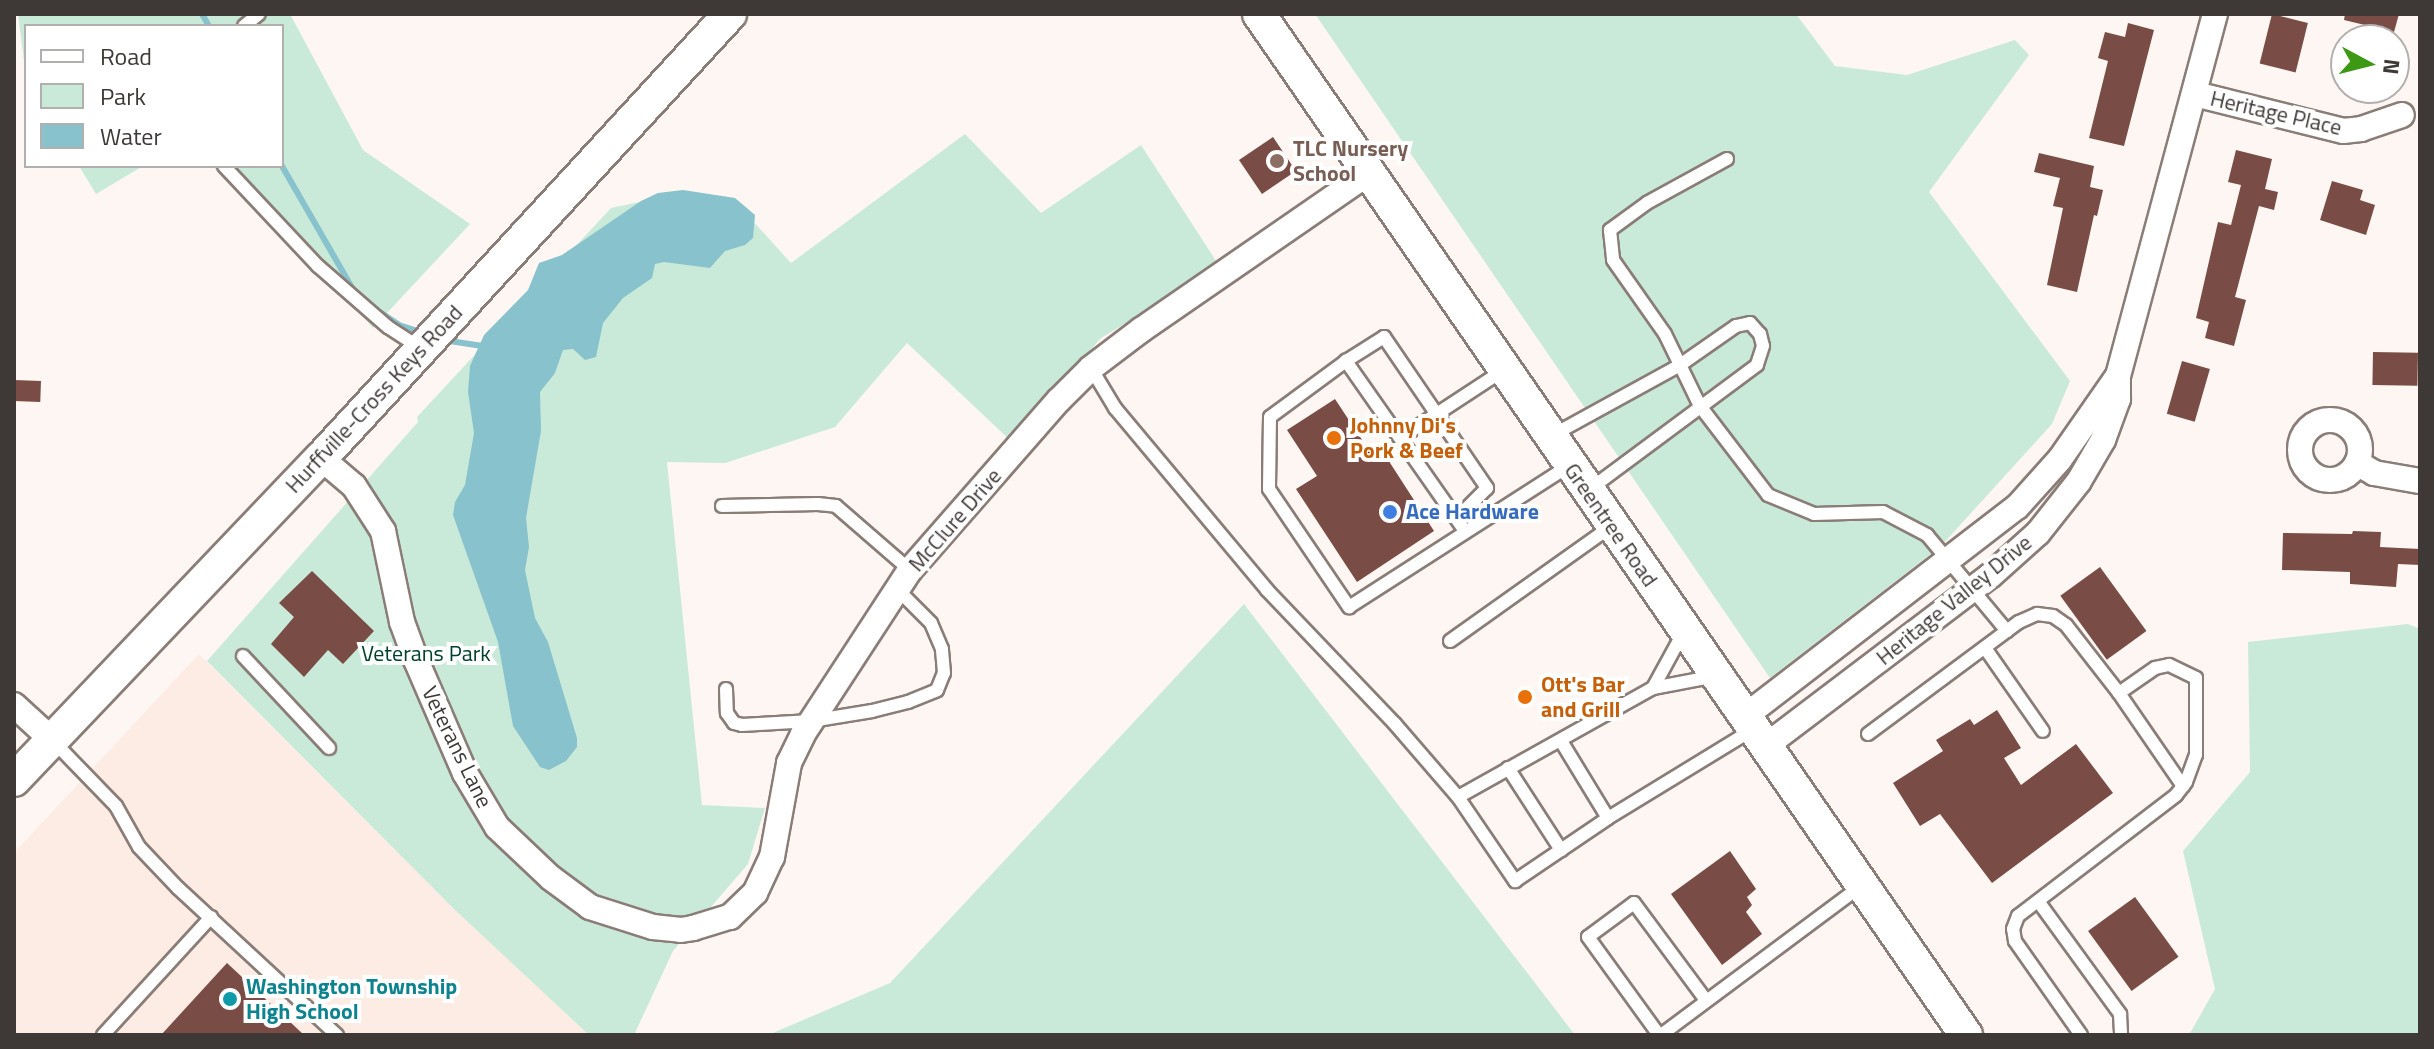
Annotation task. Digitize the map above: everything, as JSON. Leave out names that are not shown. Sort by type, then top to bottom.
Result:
[{"type":"street","name":"Hurffville-Cross Keys Road","points":[[14,780],[50,738],[321,458],[730,14]]},
{"type":"street","name":"Greentree Road","points":[[1259,14],[1753,732],[1966,1035]]},
{"type":"street","name":"Heritage Valley Drive","points":[[1753,732],[1973,589],[2038,533],[2079,481],[2110,422],[2118,399],[2118,376],[2215,14]]},
{"type":"street","name":"Heritage Place","points":[[2195,94],[2343,131],[2361,129],[2402,115]]},
{"type":"street","name":"McClure Drive","points":[[653,927],[681,930],[730,917],[755,893],[772,857],[789,763],[811,721],[904,580],[1091,368],[1369,173]]},
{"type":"street","name":"Heritage Valley Drive","points":[[1753,732],[1950,561],[2009,514],[2046,477],[2118,376]]},
{"type":"street","name":"Veterans Lane","points":[[321,458],[354,486],[383,531],[402,622],[416,660],[465,773],[497,827],[551,878],[590,907],[653,927]]},
{"type":"street","points":[[2357,463],[2374,473],[2420,481]]},
{"type":"street","points":[[14,705],[50,738]]},
{"type":"lane","points":[[1727,159],[1647,203],[1610,230],[1613,260],[1665,334],[1700,406],[1768,495],[1814,514],[1883,512],[1927,535],[2007,631]]},
{"type":"lane","points":[[226,168],[318,266],[388,327],[428,340]]},
{"type":"lane","points":[[1457,518],[1487,488],[1384,337],[1270,417],[1269,489],[1349,607],[1465,531],[1579,478],[1700,406],[1757,365],[1763,346],[1760,334],[1750,323],[1736,326],[1680,365],[1550,436]]},
{"type":"lane","points":[[1346,361],[1465,531]]},
{"type":"lane","points":[[1091,368],[1115,408],[1267,590],[1395,724],[1458,797],[1515,881],[1608,818],[1753,732]]},
{"type":"lane","points":[[1400,438],[1504,370]]},
{"type":"lane","points":[[722,506],[836,506],[904,580],[931,623],[942,649],[944,673],[937,690],[908,702],[811,721],[734,723],[727,713],[726,689]]},
{"type":"lane","points":[[1450,641],[1612,526]]},
{"type":"lane","points":[[1868,734],[2007,631],[2037,614],[2053,616],[2066,625],[2119,693],[2183,786]]},
{"type":"lane","points":[[1653,688],[1684,630]]},
{"type":"lane","points":[[1985,648],[2043,731]]},
{"type":"lane","points":[[243,656],[329,748]]},
{"type":"lane","points":[[2081,1035],[2015,941],[2013,929],[2018,916],[2176,795],[2196,755],[2196,678],[2169,665],[2155,668],[2119,693]]},
{"type":"lane","points":[[1458,797],[1653,688],[1716,676]]},
{"type":"lane","points":[[50,738],[116,806],[139,847],[334,1034]]},
{"type":"lane","points":[[1561,741],[1608,818]]},
{"type":"lane","points":[[1508,768],[1561,850]]},
{"type":"lane","points":[[1705,999],[1634,903],[1588,937],[1660,1035],[1861,886]]},
{"type":"lane","points":[[2038,901],[2120,1014],[2121,1035]]},
{"type":"lane","points":[[103,1035],[211,917]]},
{"type":"shaded area","points":[[199,654],[455,910],[589,1035],[14,1035],[14,853]]},
{"type":"green space","points":[[18,14],[290,14],[363,150],[470,224],[373,328],[229,168],[284,168],[284,24],[24,24],[24,61]]},
{"type":"green space","points":[[1315,14],[1796,14],[1835,66],[1907,75],[2015,40],[2029,55],[1929,192],[2070,381],[2052,424],[1941,546],[1770,678]]},
{"type":"green space","name":"Veterans Park","points":[[965,134],[1041,213],[1141,145],[1220,267],[1101,338],[1011,441],[907,343],[835,427],[725,463],[667,462],[702,805],[765,808],[748,864],[673,951],[634,1035],[589,1035],[455,910],[207,661],[418,422],[417,417],[611,208],[644,201],[658,193],[705,203],[751,219],[791,263]]},
{"type":"green space","points":[[80,168],[140,168],[96,194]]},
{"type":"green space","points":[[1244,604],[1575,1035],[768,1035],[890,983]]},
{"type":"green space","points":[[2408,624],[2420,629],[2420,1035],[2189,1035],[2215,989],[2183,851],[2250,772],[2248,642]]},
{"type":"water","points":[[683,190],[735,198],[755,215],[753,238],[745,245],[725,251],[710,268],[664,262],[655,264],[652,278],[623,298],[603,323],[596,357],[585,360],[573,349],[563,350],[555,373],[540,392],[541,431],[526,518],[529,547],[525,570],[535,618],[548,642],[577,738],[577,747],[566,761],[549,770],[540,767],[513,726],[498,642],[453,515],[455,502],[465,485],[474,433],[468,392],[470,366],[484,335],[528,290],[539,263],[562,255],[641,201],[658,193]]},
{"type":"building","points":[[2272,14],[2308,23],[2296,72],[2260,63]]},
{"type":"building","points":[[2345,14],[2399,14],[2396,24],[2361,24],[2344,20]]},
{"type":"building","points":[[2128,23],[2154,30],[2124,146],[2089,138],[2108,61],[2098,58],[2105,32],[2125,37]]},
{"type":"building","points":[[1273,137],[1296,171],[1262,194],[1239,160]]},
{"type":"building","points":[[2236,150],[2272,159],[2265,189],[2278,192],[2274,210],[2259,206],[2235,297],[2246,300],[2234,346],[2205,338],[2209,322],[2196,318],[2218,222],[2231,225],[2241,185],[2228,182]]},
{"type":"building","points":[[2039,153],[2094,166],[2090,187],[2103,190],[2097,216],[2094,215],[2077,292],[2047,285],[2063,208],[2053,206],[2060,178],[2034,172]]},
{"type":"building","points":[[2332,181],[2363,190],[2360,200],[2375,205],[2366,235],[2320,220]]},
{"type":"building","points":[[2373,352],[2418,353],[2417,386],[2372,385]]},
{"type":"building","points":[[2182,361],[2210,369],[2195,422],[2167,414]]},
{"type":"building","points":[[14,380],[41,381],[40,402],[14,401]]},
{"type":"building","points":[[1335,399],[1374,458],[1383,452],[1434,531],[1357,582],[1296,489],[1317,476],[1287,430]]},
{"type":"building","points":[[2353,531],[2381,532],[2380,547],[2420,549],[2420,565],[2398,564],[2396,587],[2350,584],[2350,572],[2282,570],[2283,533],[2352,534]]},
{"type":"building","points":[[2100,567],[2146,631],[2107,660],[2060,596]]},
{"type":"building","points":[[312,571],[374,631],[343,664],[328,650],[304,677],[271,644],[294,617],[279,603]]},
{"type":"building","points":[[1997,710],[2021,748],[2004,758],[2021,785],[2076,744],[2113,793],[1992,883],[1940,814],[1920,826],[1893,783],[1943,751],[1936,740],[1970,719],[1974,725]]},
{"type":"building","points":[[1730,851],[1756,889],[1747,897],[1752,905],[1746,912],[1762,934],[1722,965],[1671,894]]},
{"type":"building","points":[[2135,897],[2178,957],[2132,991],[2088,931]]},
{"type":"building","name":"Washington Township High School","points":[[227,963],[304,1035],[161,1035]]},
{"type":"waterway","points":[[202,14],[208,24]]},
{"type":"waterway","points":[[283,168],[354,291]]},
{"type":"waterway","points":[[371,306],[399,325],[421,332]]},
{"type":"waterway","points":[[443,340],[483,346]]},
{"type":"place","name":"TLC Nursery School","points":[[1277,161]]},
{"type":"place","name":"Johnny Di's Pork & Beef","points":[[1334,438]]},
{"type":"place","name":"Ace Hardware","points":[[1390,512]]},
{"type":"place","name":"Ott's Bar and Grill","points":[[1525,697]]},
{"type":"place","name":"Washington Township High School","points":[[230,999]]}]
